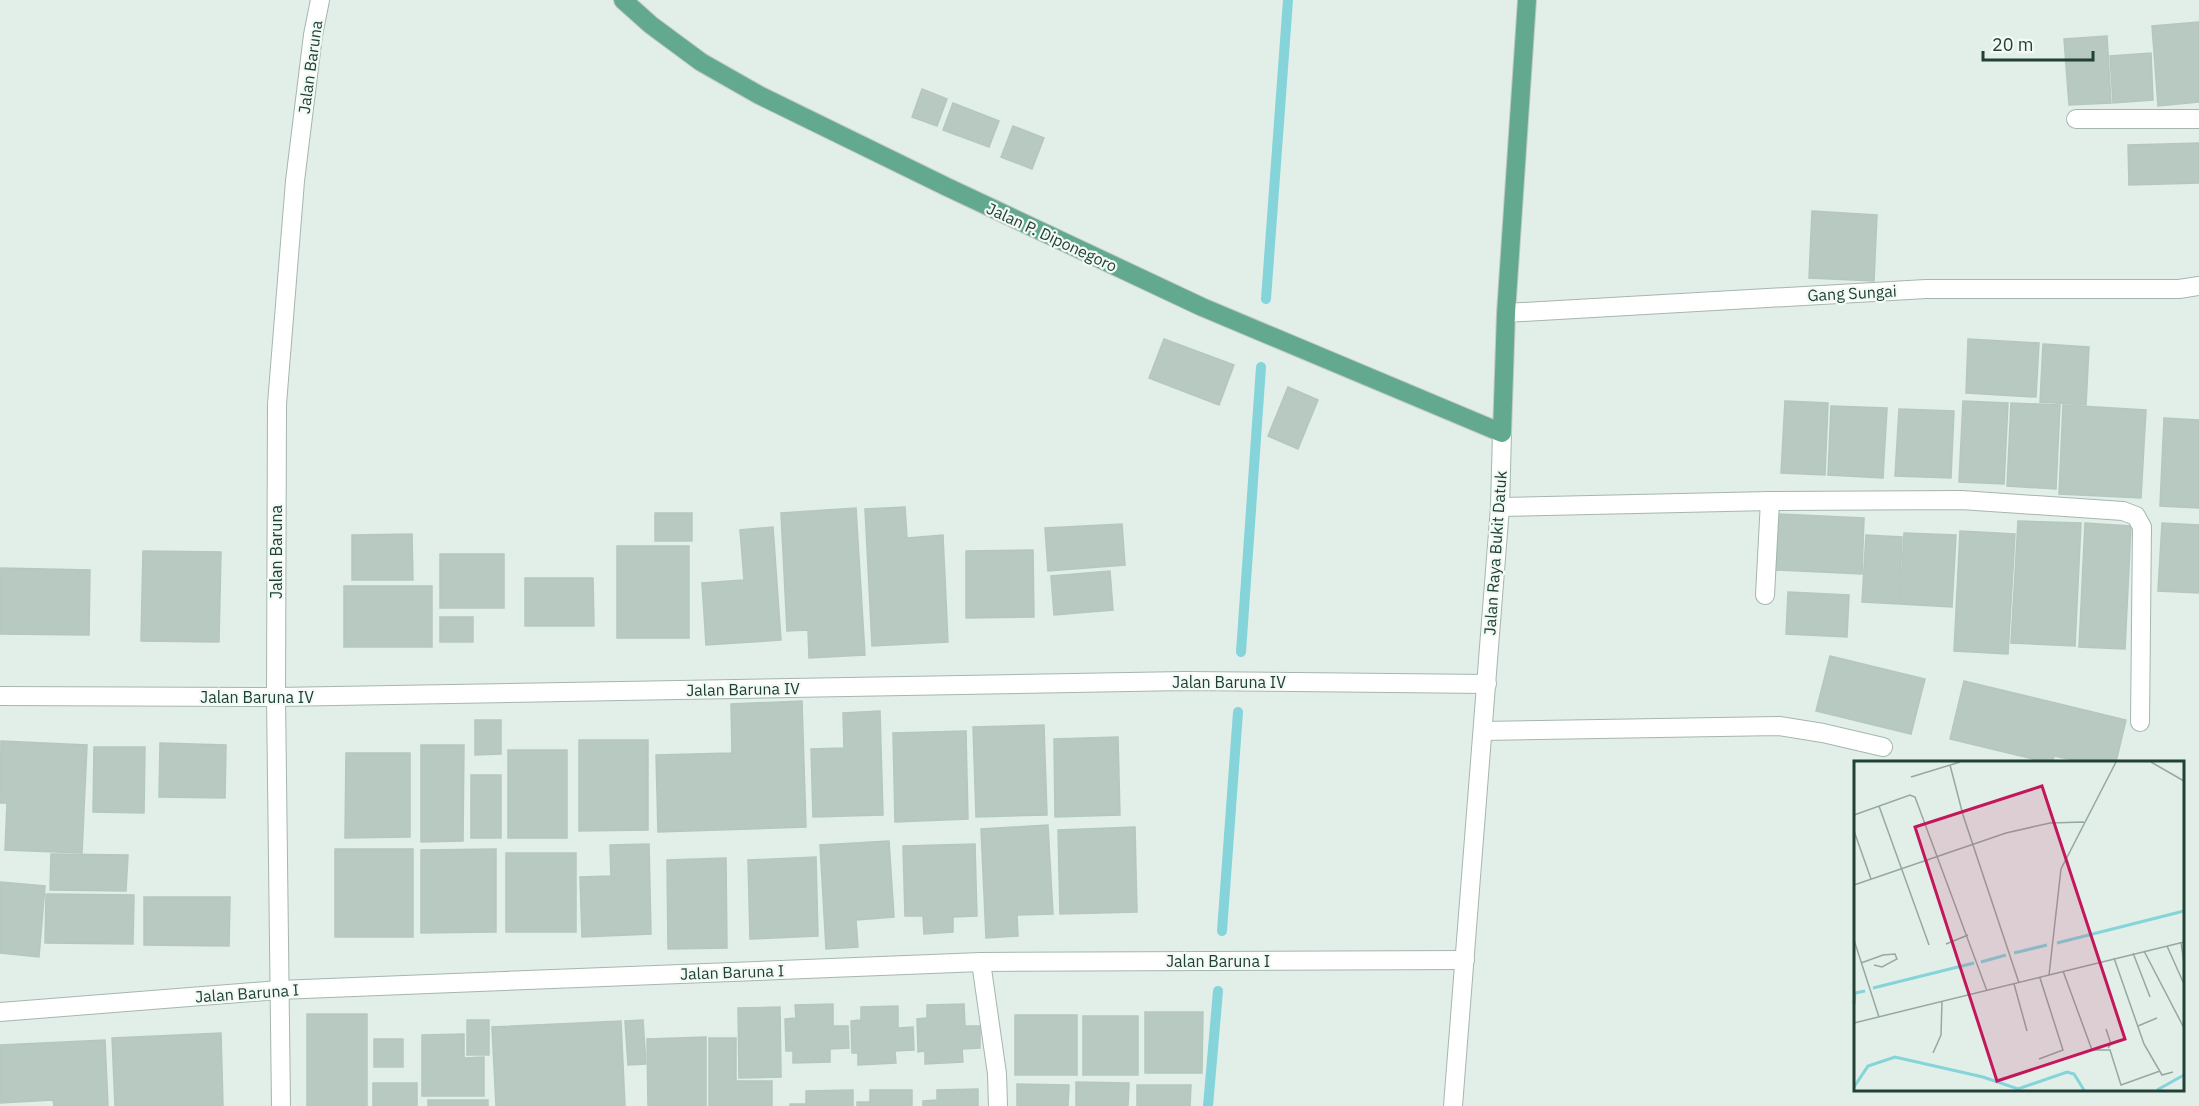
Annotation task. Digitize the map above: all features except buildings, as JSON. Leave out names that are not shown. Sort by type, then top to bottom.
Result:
[{"type":"main road","name":"Jalan P. Diponegoro","points":[[623,0],[651,26],[701,62],[780,105],[946,187],[1202,307],[1502,433]]},
{"type":"main road","name":"Jalan Raya Bukit Datuk","points":[[1502,433],[1506,313],[1527,0]]},
{"type":"street","name":"Jalan Baruna","points":[[281,1106],[276,697],[277,404],[295,182],[313,35],[320,0]]},
{"type":"street","points":[[2076,119],[2199,119]]},
{"type":"street","name":"Gang Sungai","points":[[1506,313],[1926,289],[2179,289],[2199,286]]},
{"type":"street","name":"Jalan Raya Bukit Datuk","points":[[1453,1106],[1500,507],[1502,433]]},
{"type":"street","points":[[1500,507],[1770,501],[1961,500],[2123,512],[2136,516],[2142,527],[2140,722]]},
{"type":"street","points":[[1765,595],[1770,501]]},
{"type":"street","name":"Jalan Baruna IV","points":[[0,696],[276,697],[1185,681],[1487,684]]},
{"type":"street","points":[[1483,731],[1779,726],[1823,733],[1883,747]]},
{"type":"street","name":"Jalan Baruna I","points":[[0,1012],[279,990],[981,962],[1466,960]]},
{"type":"street","points":[[981,962],[997,1074],[998,1106]]},
{"type":"waterway","points":[[1266,299],[1288,0]]},
{"type":"waterway","points":[[1241,652],[1261,367]]},
{"type":"waterway","points":[[1222,931],[1238,712]]},
{"type":"waterway","points":[[1208,1106],[1218,991]]}]
